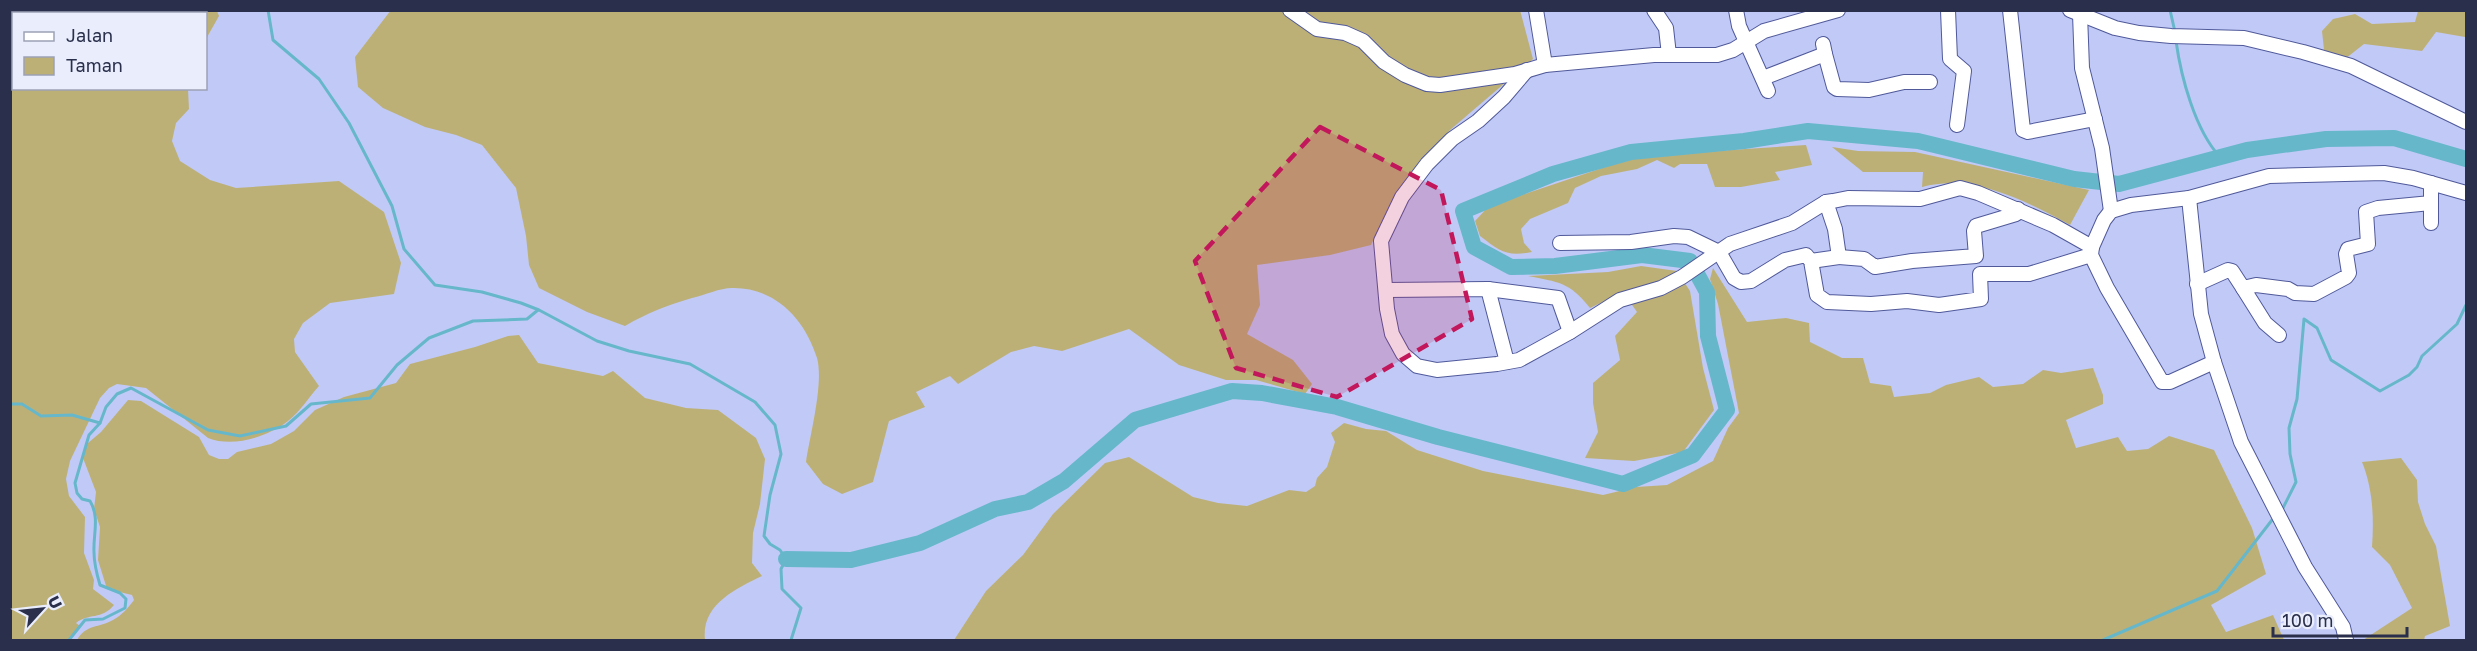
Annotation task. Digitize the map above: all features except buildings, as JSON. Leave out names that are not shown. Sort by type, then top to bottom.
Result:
[{"type":"street","points":[[1290,10],[1317,29],[1345,33],[1363,41],[1395,70],[1427,84],[1440,85],[1545,65],[1669,55],[1677,57],[1717,55],[1733,50],[1764,31],[1838,10]]},
{"type":"street","points":[[1536,10],[1545,65]]},
{"type":"street","points":[[1654,10],[1666,28],[1669,55]]},
{"type":"street","points":[[1736,10],[1745,42],[1766,85],[1824,49],[1834,87],[1837,89],[1869,90],[1905,82],[1930,82]]},
{"type":"street","points":[[1948,10],[1950,59],[1964,71],[1957,125]]},
{"type":"street","points":[[2010,10],[2023,130],[2028,132],[2095,120]]},
{"type":"street","points":[[1980,274],[2029,274],[2092,251],[2110,206],[2095,120],[2080,56],[2075,12],[2115,28],[2177,36],[2244,38],[2286,47],[2351,66],[2466,122]]},
{"type":"street","points":[[1527,70],[1504,97],[1439,151],[1402,197],[1382,241],[1387,309],[1392,334],[1408,361],[1417,366],[1437,370],[1519,360],[1570,332],[1620,300],[1661,288],[1704,263],[1730,244],[1792,223],[1826,202],[1848,198],[1920,199],[1960,188],[2054,225],[2092,251],[2114,301],[2162,382],[2170,381],[2214,362]]},
{"type":"street","points":[[2110,206],[2189,198],[2269,176],[2285,175],[2384,173],[2466,193]]},
{"type":"street","points":[[2431,183],[2431,223]]},
{"type":"street","points":[[2189,198],[2201,314],[2214,362],[2248,457],[2305,567],[2339,619],[2346,640]]},
{"type":"street","points":[[1826,202],[1835,229],[1839,257]]},
{"type":"street","points":[[2243,288],[2256,285],[2288,289],[2295,294],[2314,294],[2346,277],[2349,273],[2346,254],[2348,249],[2368,244],[2366,212],[2378,208],[2431,203]]},
{"type":"street","points":[[1560,243],[1631,242],[1688,237],[1719,252],[1734,278],[1741,282],[1751,281],[1797,255],[1806,255],[1810,261],[1817,295],[1827,302],[1871,304],[1907,301],[1939,305],[1983,298],[1974,231],[1977,226],[2016,214],[2018,209]]},
{"type":"street","points":[[1810,261],[1839,257],[1864,259],[1875,267],[1912,261],[1977,256]]},
{"type":"street","points":[[2197,284],[2228,270],[2232,272],[2265,323],[2278,335]]},
{"type":"street","points":[[1387,290],[1488,289],[1558,298],[1570,332]]},
{"type":"street","points":[[1488,289],[1507,362]]},
{"type":"highlighted area","points":[[1320,127],[1441,190],[1472,319],[1337,397],[1236,368],[1195,261]]},
{"type":"green space","points":[[391,10],[1520,10],[1533,59],[1450,130],[1391,202],[1371,245],[1330,255],[1257,265],[1260,305],[1247,334],[1293,360],[1312,384],[1305,394],[1256,380],[1226,380],[1179,365],[1129,329],[1062,351],[1034,346],[1011,352],[958,384],[950,376],[916,392],[925,407],[889,421],[873,482],[842,494],[823,484],[806,462],[818,395],[819,369],[812,344],[796,318],[775,299],[748,289],[732,288],[717,290],[674,304],[625,326],[587,312],[539,288],[529,265],[526,236],[516,188],[482,145],[425,127],[383,108],[358,87],[355,57]]},
{"type":"green space","points":[[10,11],[217,11],[219,16],[207,37],[207,12],[12,12],[12,90],[188,90],[189,109],[176,123],[172,141],[180,161],[210,180],[236,188],[339,181],[384,212],[401,263],[394,294],[330,303],[303,323],[294,339],[295,352],[319,386],[292,417],[280,427],[260,436],[228,442],[208,438],[146,388],[117,384],[109,388],[100,398],[70,461],[66,479],[69,496],[85,517],[84,553],[94,580],[93,589],[114,605],[105,613],[76,623],[80,626],[68,640],[11,640]]},
{"type":"green space","points":[[2418,11],[2466,11],[2465,37],[2436,32],[2422,51],[2364,44],[2345,59],[2324,50],[2322,31],[2333,19],[2355,14],[2372,24],[2415,22]]},
{"type":"green space","points":[[1806,145],[1812,165],[1775,172],[1780,180],[1741,187],[1715,187],[1707,164],[1680,164],[1674,168],[1657,160],[1637,169],[1601,176],[1575,188],[1568,203],[1530,219],[1521,229],[1524,243],[1532,252],[1516,254],[1498,249],[1480,236],[1475,221],[1489,206],[1638,156]]},
{"type":"green space","points":[[1832,147],[1858,151],[1915,152],[2089,190],[2070,225],[2017,199],[1980,187],[1941,184],[1922,187],[1923,172],[1863,172]]},
{"type":"green space","points":[[1641,266],[1677,271],[1690,291],[1703,368],[1714,410],[1683,452],[1634,461],[1585,458],[1598,432],[1593,403],[1593,383],[1620,360],[1615,336],[1637,312],[1623,292],[1590,308],[1583,299],[1563,284],[1528,276],[1608,272]]},
{"type":"green space","points":[[1713,268],[1747,322],[1786,318],[1809,323],[1810,342],[1842,358],[1863,358],[1870,383],[1891,386],[1894,397],[1930,393],[1946,385],[1979,377],[1993,387],[2023,384],[2043,370],[2061,373],[2093,368],[2103,395],[2103,404],[2066,420],[2076,448],[2118,437],[2127,451],[2148,449],[2169,436],[2214,450],[2252,528],[2266,574],[2211,605],[2226,632],[2273,615],[2284,640],[954,640],[986,591],[1023,555],[1053,514],[1105,463],[1129,457],[1193,497],[1218,503],[1247,506],[1289,490],[1306,492],[1315,486],[1317,478],[1327,467],[1335,442],[1331,433],[1344,423],[1386,431],[1417,450],[1483,471],[1603,495],[1636,487],[1667,485],[1713,461],[1728,428],[1739,413],[1718,304],[1710,279]]},
{"type":"green space","points":[[519,335],[538,363],[603,376],[613,371],[645,398],[686,408],[718,410],[756,438],[765,459],[760,504],[753,533],[752,563],[762,576],[731,593],[714,608],[708,617],[705,640],[77,640],[84,631],[116,618],[134,600],[132,595],[107,589],[98,560],[100,527],[94,509],[96,492],[83,458],[88,443],[101,432],[128,400],[141,401],[199,437],[209,455],[219,459],[228,459],[237,452],[271,444],[294,431],[315,410],[344,397],[396,383],[410,364],[508,336]]},
{"type":"green space","points":[[2401,458],[2417,480],[2418,502],[2425,524],[2436,546],[2450,626],[2425,636],[2424,640],[2363,640],[2412,608],[2390,565],[2372,547],[2372,504],[2362,462]]},
{"type":"waterway","points":[[268,10],[273,40],[319,79],[349,123],[392,206],[404,249],[435,285],[482,292],[521,303],[597,341],[629,351],[690,364],[755,402],[775,425],[781,454],[770,495],[764,536],[770,544],[780,550],[786,559],[781,569],[782,589],[801,608],[791,640]]},
{"type":"waterway","points":[[2170,10],[2175,32]]},
{"type":"waterway","points":[[2176,41],[2181,71],[2196,118],[2203,133],[2220,157]]},
{"type":"waterway","points":[[786,559],[851,560],[920,543],[995,509],[1028,502],[1064,481],[1135,420],[1232,391],[1262,393],[1337,407],[1438,437],[1623,484],[1693,455],[1727,410],[1708,336],[1707,292],[1690,261],[1642,255],[1555,266],[1511,267],[1474,247],[1463,211],[1553,174],[1631,152],[1744,141],[1808,131],[1918,141],[2074,179],[2119,184],[2247,150],[2326,139],[2394,138],[2466,159]]},
{"type":"waterway","points":[[2282,510],[2296,482],[2290,454],[2289,428],[2297,399],[2304,319],[2317,328],[2331,360],[2380,391],[2409,375],[2417,367],[2422,356],[2457,324],[2466,305]]},
{"type":"waterway","points":[[69,640],[85,620],[103,619],[125,608],[126,599],[120,593],[100,585],[94,556],[95,514],[90,501],[82,499],[77,493],[75,483],[89,435],[100,423],[106,407],[117,394],[131,388],[208,430],[240,436],[286,426],[311,404],[370,398],[397,365],[429,338],[473,321],[527,319],[538,310]]},
{"type":"waterway","points":[[10,404],[22,404],[41,416],[72,415],[100,423]]},
{"type":"waterway","points":[[2103,640],[2217,591],[2272,520]]}]
